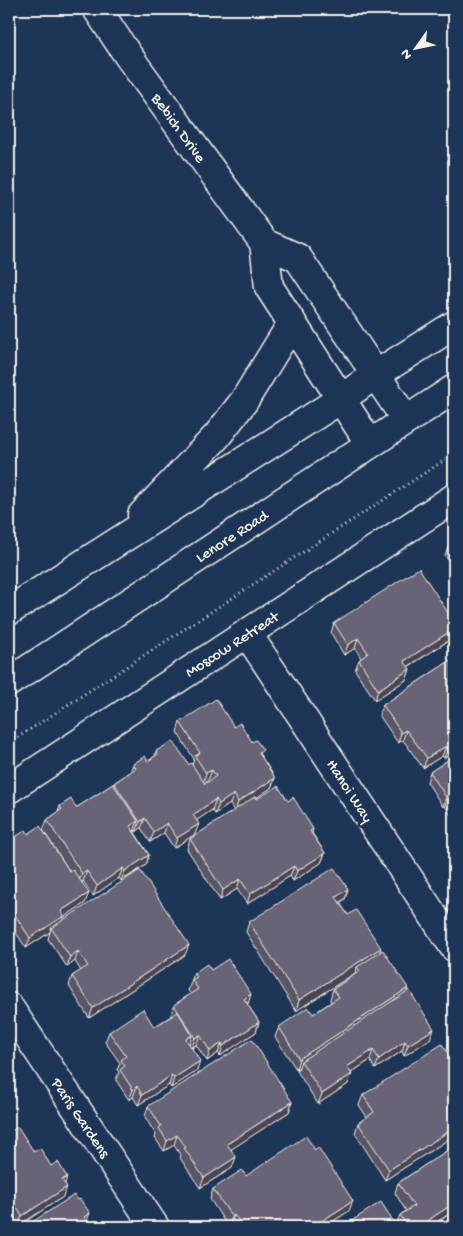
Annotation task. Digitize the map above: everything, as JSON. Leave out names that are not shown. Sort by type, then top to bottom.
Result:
[{"type":"street","name":"Bebich Drive","points":[[97,9],[127,54],[264,243],[269,287],[370,444]]},
{"type":"street","points":[[264,243],[298,258],[406,420]]},
{"type":"street","points":[[118,542],[217,436],[244,401],[292,324]]},
{"type":"street","points":[[9,611],[454,325]]},
{"type":"street","name":"Lenore Road","points":[[9,682],[454,389]]},
{"type":"street","name":"Moscow Retreat","points":[[9,788],[454,498]]},
{"type":"street","name":"Hanoi Way","points":[[247,633],[454,947]]},
{"type":"street","name":"Paris Gardens","points":[[9,1006],[155,1227]]},
{"type":"path","points":[[9,743],[454,454]]},
{"type":"building","points":[[454,541],[454,553],[449,545]]},
{"type":"building","points":[[419,568],[454,622],[454,629],[404,661],[410,669],[378,690],[359,660],[368,653],[358,638],[348,645],[334,623]]},
{"type":"building","points":[[454,658],[454,744],[448,748],[446,746],[427,758],[406,730],[401,733],[383,705]]},
{"type":"building","points":[[216,699],[234,727],[240,723],[252,742],[256,740],[263,750],[259,753],[275,778],[238,802],[234,794],[219,804],[216,799],[193,815],[199,824],[177,838],[167,823],[154,832],[145,818],[140,822],[114,783],[136,768],[133,764],[145,756],[148,761],[158,754],[156,751],[173,741],[205,784],[216,776],[212,770],[206,773],[195,756],[200,753],[180,722]]},
{"type":"building","points":[[454,756],[454,804],[448,795],[446,797],[430,772]]},
{"type":"building","points":[[113,784],[138,821],[130,826],[149,855],[125,871],[123,868],[97,886],[87,871],[82,874],[47,820],[62,809],[60,806],[71,799],[76,808]]},
{"type":"building","points":[[278,786],[288,801],[293,797],[313,829],[310,831],[325,853],[297,871],[294,866],[250,894],[240,879],[223,890],[190,839],[256,796],[257,799]]},
{"type":"building","points":[[40,826],[70,872],[73,870],[89,893],[61,911],[64,916],[30,938],[11,909],[14,908],[9,900],[9,841],[26,830],[28,834]]},
{"type":"building","points":[[334,868],[348,889],[336,897],[348,915],[356,910],[381,948],[299,1000],[249,922]]},
{"type":"building","points":[[140,870],[189,945],[93,1008],[72,976],[88,966],[78,951],[70,957],[51,928]]},
{"type":"building","points":[[383,950],[408,988],[299,1059],[279,1027],[308,1007],[313,1014],[339,997],[333,989],[360,971],[357,967]]},
{"type":"building","points":[[228,959],[251,994],[244,999],[259,1022],[223,1046],[222,1043],[210,1051],[200,1035],[195,1038],[174,1005],[198,989],[192,980],[197,977],[194,973],[207,964],[211,970]]},
{"type":"building","points":[[409,990],[434,1029],[408,1045],[405,1041],[379,1059],[373,1050],[347,1067],[352,1074],[322,1094],[301,1061]]},
{"type":"building","points":[[143,1009],[154,1027],[178,1012],[192,1035],[186,1039],[200,1061],[174,1078],[172,1075],[142,1095],[137,1086],[133,1090],[120,1070],[125,1066],[121,1060],[126,1056],[109,1032]]},
{"type":"building","points":[[252,1039],[292,1102],[227,1144],[236,1157],[204,1178],[177,1135],[167,1141],[159,1128],[161,1126],[148,1106]]},
{"type":"building","points":[[442,1044],[454,1062],[454,1072],[452,1074],[454,1077],[454,1132],[452,1129],[389,1170],[358,1123],[374,1112],[363,1095]]},
{"type":"building","points":[[18,1127],[34,1152],[40,1148],[51,1166],[58,1162],[67,1177],[62,1180],[67,1187],[22,1216],[11,1199],[9,1200],[9,1132]]},
{"type":"building","points":[[306,1136],[315,1150],[318,1147],[353,1201],[312,1227],[238,1227],[236,1223],[239,1221],[234,1215],[232,1217],[213,1189],[242,1170],[246,1176]]},
{"type":"building","points":[[454,1146],[454,1203],[418,1227],[408,1227],[400,1215],[414,1206],[398,1183]]},
{"type":"building","points":[[74,1195],[78,1200],[80,1199],[90,1213],[84,1217],[90,1227],[31,1227],[29,1224]]},
{"type":"building","points":[[381,1202],[397,1227],[342,1227]]},
{"type":"building","points":[[454,1217],[454,1227],[429,1227],[440,1220],[443,1224]]}]
